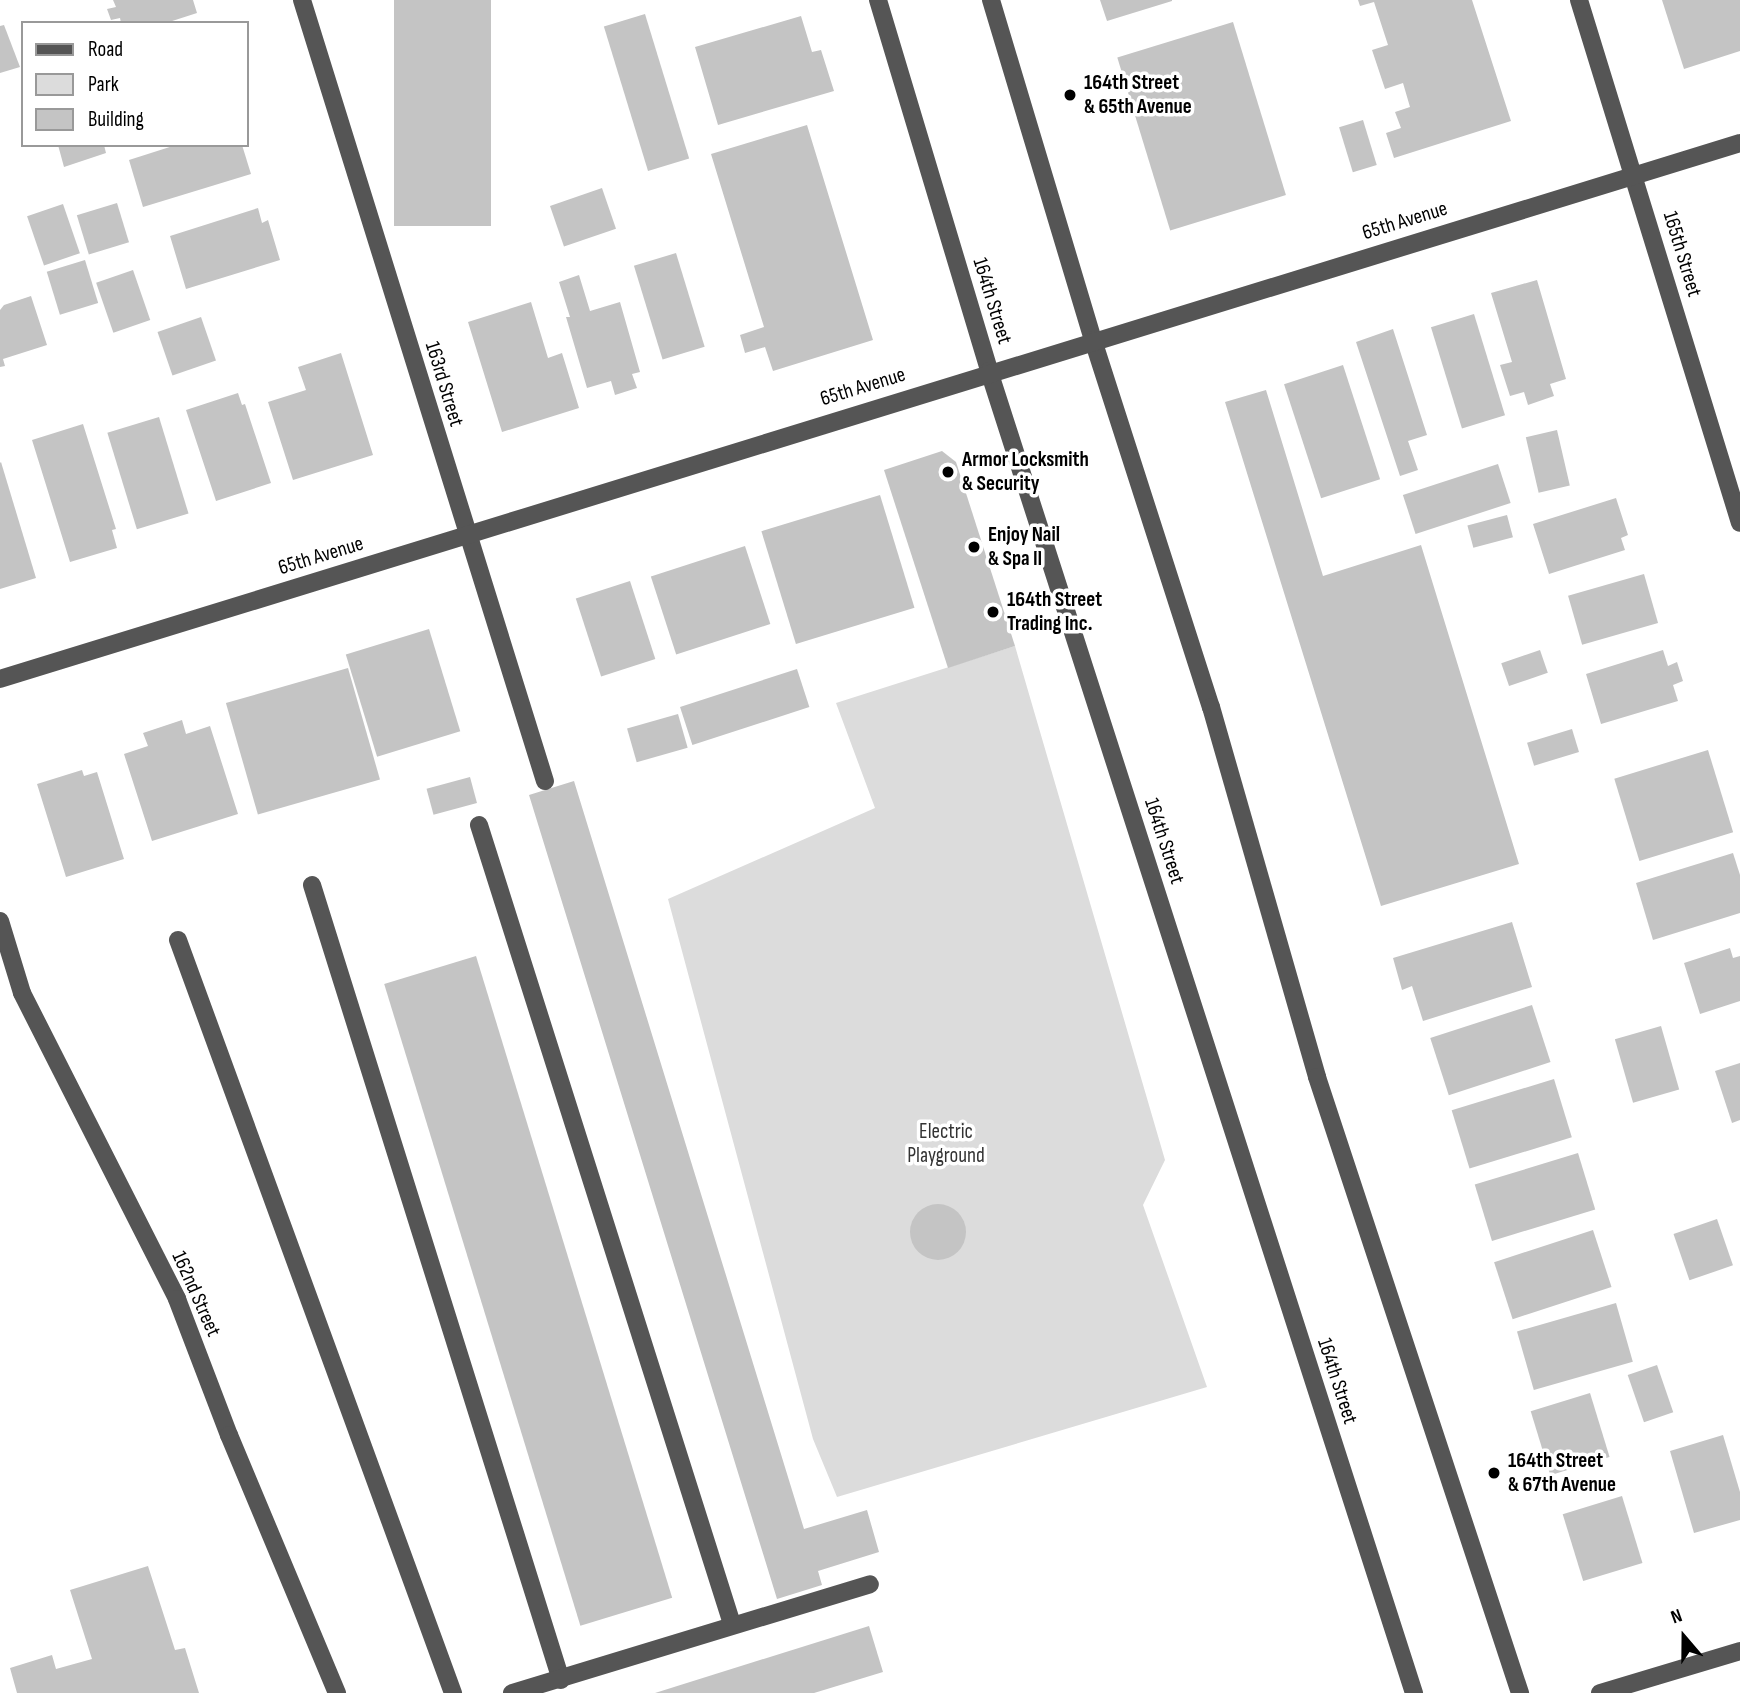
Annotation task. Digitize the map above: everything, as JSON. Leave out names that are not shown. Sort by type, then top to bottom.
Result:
[{"type":"street","name":"163rd Street","points":[[302,0],[545,781]]},
{"type":"street","name":"164th Street","points":[[878,0],[989,372],[1414,1693]]},
{"type":"street","points":[[991,0],[1093,340],[1211,707],[1317,1077],[1520,1693]]},
{"type":"street","name":"165th Street","points":[[1579,0],[1740,523]]},
{"type":"street","name":"65th Avenue","points":[[0,679],[989,372],[1740,143]]},
{"type":"street","points":[[480,825],[732,1624]]},
{"type":"street","points":[[312,885],[561,1680]]},
{"type":"street","name":"162nd Street","points":[[0,921],[22,993],[177,1299],[229,1435],[337,1693]]},
{"type":"street","points":[[177,940],[453,1693]]},
{"type":"street","points":[[512,1693],[870,1584]]},
{"type":"street","points":[[1600,1693],[1740,1651]]},
{"type":"green space","name":"Electric Playground","points":[[1015,646],[1165,1160],[1143,1205],[1207,1387],[837,1497],[813,1439],[668,899],[875,808],[836,703]]},
{"type":"building","points":[[113,0],[193,0],[197,13],[172,21],[121,21],[120,18],[111,20],[107,9],[116,7]]},
{"type":"building","points":[[394,0],[491,0],[491,226],[394,226]]},
{"type":"building","points":[[1100,0],[1172,0],[1172,1],[1107,21]]},
{"type":"building","points":[[1358,0],[1472,0],[1511,121],[1394,158],[1386,133],[1401,128],[1395,112],[1410,107],[1403,83],[1385,89],[1372,50],[1388,45],[1374,2],[1360,6]]},
{"type":"building","points":[[1662,0],[1740,0],[1740,51],[1684,69]]},
{"type":"building","points":[[645,14],[689,158],[648,171],[604,27]]},
{"type":"building","points":[[801,16],[812,52],[821,50],[834,91],[718,125],[695,47]]},
{"type":"building","points":[[1233,22],[1286,195],[1170,230],[1117,57]]},
{"type":"building","points":[[4,25],[20,67],[0,73],[0,26]]},
{"type":"building","points":[[1363,120],[1377,165],[1353,172],[1339,127]]},
{"type":"building","points":[[807,125],[873,340],[773,371],[765,347],[745,353],[740,335],[764,327],[711,154]]},
{"type":"building","points":[[59,147],[104,147],[106,153],[64,167]]},
{"type":"building","points":[[170,147],[243,147],[251,174],[143,207],[129,160]]},
{"type":"building","points":[[602,188],[616,229],[564,247],[550,206]]},
{"type":"building","points":[[117,203],[129,242],[89,254],[77,215]]},
{"type":"building","points":[[63,204],[80,253],[44,266],[27,216]]},
{"type":"building","points":[[258,208],[262,223],[268,220],[280,260],[186,289],[170,236]]},
{"type":"building","points":[[676,253],[705,347],[663,360],[634,266]]},
{"type":"building","points":[[85,260],[98,303],[60,315],[47,272]]},
{"type":"building","points":[[133,270],[150,320],[113,333],[96,283]]},
{"type":"building","points":[[579,275],[590,311],[620,302],[640,372],[632,374],[637,388],[615,395],[611,381],[587,388],[566,317],[570,317],[559,282]]},
{"type":"building","points":[[1537,280],[1566,379],[1550,384],[1554,396],[1528,405],[1524,392],[1510,396],[1500,365],[1512,362],[1491,293]]},
{"type":"building","points":[[31,296],[47,345],[3,359],[5,366],[0,367],[0,310],[4,305]]},
{"type":"building","points":[[531,302],[548,358],[562,353],[579,408],[502,432],[468,322]]},
{"type":"building","points":[[1474,314],[1505,415],[1462,429],[1431,327]]},
{"type":"building","points":[[201,317],[216,360],[172,375],[158,332]]},
{"type":"building","points":[[1393,329],[1427,435],[1408,441],[1418,470],[1400,476],[1356,342]]},
{"type":"building","points":[[341,353],[373,455],[293,480],[268,402],[306,390],[298,367]]},
{"type":"building","points":[[1343,365],[1380,479],[1321,498],[1284,384]]},
{"type":"building","points":[[1266,390],[1323,576],[1421,545],[1519,864],[1381,906],[1225,402]]},
{"type":"building","points":[[238,393],[242,405],[245,404],[271,483],[216,501],[186,410]]},
{"type":"building","points":[[159,417],[189,514],[137,529],[107,433]]},
{"type":"building","points":[[83,424],[116,529],[112,530],[117,548],[70,562],[32,440]]},
{"type":"building","points":[[1557,430],[1570,486],[1539,493],[1526,437]]},
{"type":"building","points":[[942,451],[956,462],[1015,646],[948,668],[884,470]]},
{"type":"building","points":[[0,463],[36,578],[0,589]]},
{"type":"building","points":[[1498,464],[1511,503],[1416,534],[1403,495]]},
{"type":"building","points":[[880,495],[914,608],[796,644],[761,531]]},
{"type":"building","points":[[1616,498],[1628,535],[1621,538],[1625,550],[1549,574],[1533,524]]},
{"type":"building","points":[[1507,515],[1513,537],[1473,548],[1467,526]]},
{"type":"building","points":[[745,546],[770,624],[676,655],[651,577]]},
{"type":"building","points":[[1644,574],[1658,623],[1582,645],[1568,596]]},
{"type":"building","points":[[630,581],[655,659],[601,677],[576,599]]},
{"type":"building","points":[[429,629],[460,731],[377,757],[346,654]]},
{"type":"building","points":[[1540,650],[1548,673],[1509,686],[1501,663]]},
{"type":"building","points":[[1663,650],[1668,666],[1677,662],[1683,681],[1673,685],[1678,701],[1601,724],[1586,674]]},
{"type":"building","points":[[348,668],[380,780],[258,815],[226,703]]},
{"type":"building","points":[[797,669],[809,707],[692,745],[680,707]]},
{"type":"building","points":[[678,714],[688,748],[637,762],[627,729]]},
{"type":"building","points":[[182,720],[186,734],[210,726],[238,814],[152,841],[124,754],[148,746],[143,733]]},
{"type":"building","points":[[1572,729],[1579,752],[1534,766],[1527,743]]},
{"type":"building","points":[[1708,750],[1733,832],[1639,861],[1614,779]]},
{"type":"building","points":[[82,770],[84,776],[97,772],[124,859],[66,877],[37,784]]},
{"type":"building","points":[[470,777],[477,803],[434,815],[427,789]]},
{"type":"building","points":[[574,781],[804,1529],[867,1510],[879,1552],[818,1571],[822,1585],[777,1599],[529,795]]},
{"type":"building","points":[[1733,853],[1740,875],[1740,913],[1653,940],[1636,883]]},
{"type":"building","points":[[1512,922],[1532,987],[1423,1021],[1412,986],[1402,990],[1393,958]]},
{"type":"building","points":[[1730,948],[1733,958],[1740,956],[1740,1001],[1700,1014],[1684,963]]},
{"type":"building","points":[[476,956],[672,1598],[580,1626],[384,984]]},
{"type":"building","points":[[1532,1005],[1551,1062],[1449,1095],[1430,1038]]},
{"type":"building","points":[[1661,1026],[1679,1089],[1633,1103],[1615,1039]]},
{"type":"building","points":[[1740,1063],[1740,1120],[1732,1123],[1715,1071]]},
{"type":"building","points":[[1554,1079],[1572,1137],[1470,1169],[1452,1110]]},
{"type":"building","points":[[1578,1153],[1595,1209],[1492,1241],[1475,1185]]},
{"type":"building","points":[[938,1204],[949,1206],[958,1212],[964,1221],[964,1243],[958,1252],[949,1258],[938,1260],[927,1258],[918,1252],[912,1243],[910,1232],[912,1221],[918,1212],[927,1206]]},
{"type":"building","points":[[1717,1219],[1733,1265],[1689,1280],[1674,1234]]},
{"type":"building","points":[[1593,1230],[1612,1287],[1513,1319],[1494,1262]]},
{"type":"building","points":[[1616,1303],[1633,1362],[1534,1390],[1517,1331]]},
{"type":"building","points":[[1657,1365],[1673,1412],[1644,1422],[1628,1375]]},
{"type":"building","points":[[1590,1393],[1610,1457],[1550,1475],[1531,1411]]},
{"type":"building","points":[[1723,1435],[1740,1492],[1740,1520],[1694,1533],[1670,1451]]},
{"type":"building","points":[[1622,1496],[1642,1563],[1583,1581],[1563,1514]]},
{"type":"building","points":[[148,1566],[175,1650],[185,1648],[199,1693],[17,1693],[10,1668],[52,1655],[56,1669],[92,1659],[70,1590]]},
{"type":"building","points":[[869,1626],[883,1672],[814,1693],[655,1693]]},
{"type":"place","name":"164th Street & 65th Avenue","points":[[1070,95]]},
{"type":"place","name":"Armor Locksmith & Security","points":[[948,472]]},
{"type":"place","name":"Enjoy Nail & Spa II","points":[[974,547]]},
{"type":"place","name":"164th Street Trading Inc.","points":[[993,612]]},
{"type":"place","name":"164th Street & 67th Avenue","points":[[1494,1473]]}]
